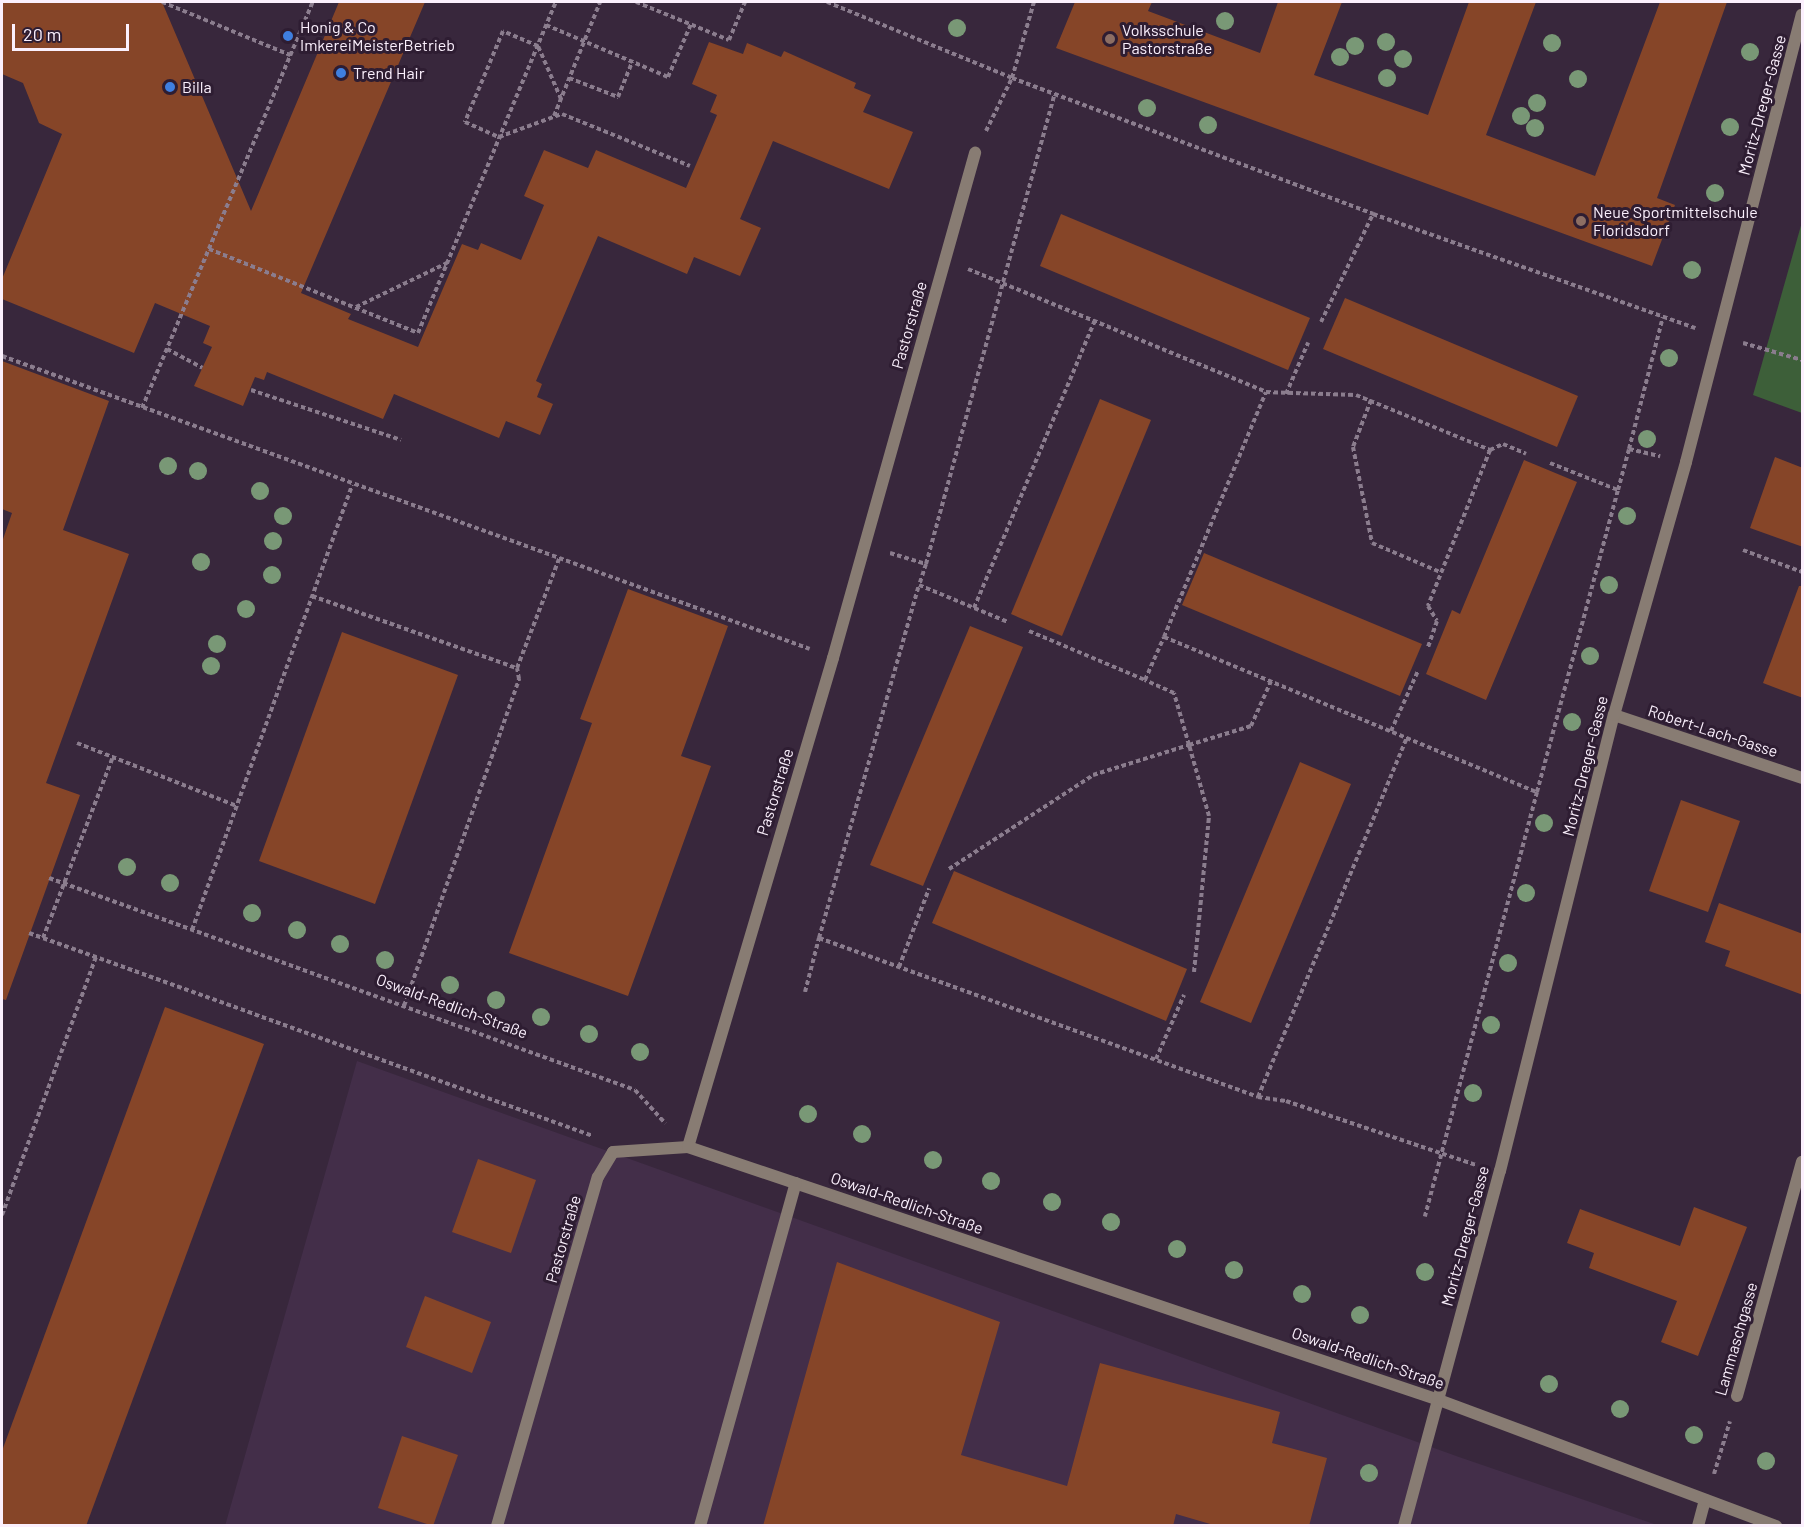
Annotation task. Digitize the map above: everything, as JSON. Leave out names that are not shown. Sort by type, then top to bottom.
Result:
[{"type":"street","name":"Moritz-Dreger-Gasse","points":[[1404,1526],[1500,1171],[1614,715],[1686,462],[1803,15]]},
{"type":"street","name":"Pastorstraße","points":[[497,1526],[598,1177],[613,1152],[688,1147],[833,658],[975,153]]},
{"type":"street","name":"Robert-Lach-Gasse","points":[[1614,715],[1803,778]]},
{"type":"street","name":"Oswald-Redlich-Straße","points":[[688,1147],[1439,1400],[1776,1526]]},
{"type":"street","name":"Lammaschgasse","points":[[1737,1396],[1803,1162]]},
{"type":"street","points":[[700,1526],[796,1182]]},
{"type":"street","points":[[1698,1526],[1705,1500]]},
{"type":"path","points":[[162,2],[290,55]]},
{"type":"path","points":[[142,408],[313,2]]},
{"type":"path","points":[[209,249],[418,333],[556,2]]},
{"type":"path","points":[[553,117],[600,2]]},
{"type":"path","points":[[636,2],[729,40],[745,2]]},
{"type":"path","points":[[827,2],[1012,78],[1372,214],[1719,336],[1803,360]]},
{"type":"path","points":[[975,153],[1012,78],[1034,2]]},
{"type":"path","points":[[546,25],[668,77],[691,24]]},
{"type":"path","points":[[561,99],[538,46],[503,31],[465,122],[499,137],[562,114],[690,166]]},
{"type":"path","points":[[569,78],[618,97],[632,62]]},
{"type":"path","points":[[805,992],[1055,94]]},
{"type":"path","points":[[1321,322],[1372,214]]},
{"type":"path","points":[[944,259],[1266,392],[1356,395],[1490,450]]},
{"type":"path","points":[[356,308],[447,263]]},
{"type":"path","points":[[1425,1216],[1663,317]]},
{"type":"path","points":[[974,608],[1095,320]]},
{"type":"path","points":[[1286,394],[1308,343]]},
{"type":"path","points":[[167,350],[202,368]]},
{"type":"path","points":[[2,356],[833,658]]},
{"type":"path","points":[[251,390],[401,440]]},
{"type":"path","points":[[1145,680],[1266,392]]},
{"type":"path","points":[[1371,400],[1353,447],[1372,543],[1440,572]]},
{"type":"path","points":[[1428,647],[1437,621],[1428,606],[1490,450],[1503,444],[1526,453]]},
{"type":"path","points":[[1629,449],[1686,462]]},
{"type":"path","points":[[1550,463],[1618,490]]},
{"type":"path","points":[[192,930],[352,485]]},
{"type":"path","points":[[864,546],[926,564]]},
{"type":"path","points":[[1743,550],[1803,572]]},
{"type":"path","points":[[404,1006],[519,679],[517,668],[559,559]]},
{"type":"path","points":[[919,585],[1008,622]]},
{"type":"path","points":[[312,596],[517,668]]},
{"type":"path","points":[[1029,631],[1174,693],[1209,816],[1194,972]]},
{"type":"path","points":[[1164,637],[1537,792]]},
{"type":"path","points":[[1391,731],[1418,671]]},
{"type":"path","points":[[949,869],[1093,775],[1251,726],[1271,681]]},
{"type":"path","points":[[1258,1097],[1407,738]]},
{"type":"path","points":[[77,743],[237,806]]},
{"type":"path","points":[[43,938],[62,883],[113,757]]},
{"type":"path","name":"Oswald-Redlich-Straße","points":[[49,878],[635,1090],[688,1147]]},
{"type":"path","points":[[899,967],[929,889]]},
{"type":"path","points":[[29,933],[634,1151]]},
{"type":"path","points":[[819,938],[1258,1097],[1286,1101],[1440,1156],[1500,1171]]},
{"type":"path","points":[[2,1215],[96,957]]},
{"type":"path","points":[[1156,1059],[1184,995]]},
{"type":"path","name":"Lammaschgasse","points":[[1705,1500],[1737,1396]]},
{"type":"shaded area","points":[[357,1061],[1459,1457],[1657,1525],[225,1526]]},
{"type":"green space","points":[[1802,222],[1802,413],[1753,395]]},
{"type":"building","points":[[2,2],[162,2],[251,211],[339,2],[425,2],[301,293],[351,314],[348,319],[418,347],[462,244],[478,250],[481,243],[521,260],[544,205],[524,196],[544,150],[588,168],[596,150],[686,188],[717,115],[710,112],[717,95],[692,84],[709,42],[743,54],[747,43],[781,57],[784,51],[856,83],[854,88],[871,95],[863,112],[913,132],[889,189],[773,141],[740,219],[761,228],[740,276],[694,257],[687,274],[598,236],[536,381],[542,384],[537,397],[553,404],[540,435],[506,421],[499,438],[394,394],[383,419],[267,372],[264,380],[255,377],[243,406],[194,386],[212,347],[203,343],[210,326],[155,303],[134,353],[2,299],[2,279],[62,134],[39,123],[23,83],[2,74]]},
{"type":"building","points":[[1075,2],[1152,2],[1148,11],[1260,53],[1278,2],[1342,2],[1314,75],[1428,115],[1469,2],[1536,2],[1486,135],[1595,176],[1660,2],[1727,2],[1657,198],[1675,205],[1652,266],[1056,48]]},
{"type":"building","points":[[1061,214],[1310,318],[1288,370],[1040,266]]},
{"type":"building","points":[[1345,298],[1578,396],[1557,447],[1323,349]]},
{"type":"building","points":[[2,361],[109,401],[63,530],[129,554],[46,783],[80,795],[6,1000],[2,999],[2,542],[12,513],[2,509]]},
{"type":"building","points":[[1100,399],[1151,420],[1062,636],[1011,614]]},
{"type":"building","points":[[1775,457],[1803,468],[1803,547],[1750,528]]},
{"type":"building","points":[[1524,460],[1577,482],[1486,700],[1426,674],[1452,610],[1460,614]]},
{"type":"building","points":[[1204,553],[1422,644],[1400,696],[1182,605]]},
{"type":"building","points":[[1799,586],[1803,586],[1803,698],[1763,683]]},
{"type":"building","points":[[628,589],[728,626],[681,756],[711,766],[628,996],[509,953],[592,723],[580,719]]},
{"type":"building","points":[[970,626],[1023,647],[923,886],[870,865]]},
{"type":"building","points":[[342,632],[458,675],[375,904],[259,861]]},
{"type":"building","points":[[1300,762],[1351,784],[1251,1023],[1200,1002]]},
{"type":"building","points":[[1681,800],[1740,821],[1708,912],[1649,891]]},
{"type":"building","points":[[954,871],[1187,969],[1166,1021],[932,923]]},
{"type":"building","points":[[1719,903],[1803,934],[1803,995],[1725,966],[1730,951],[1705,942]]},
{"type":"building","points":[[165,1007],[264,1044],[86,1526],[2,1526],[2,1451]]},
{"type":"building","points":[[478,1159],[536,1180],[511,1253],[452,1232]]},
{"type":"building","points":[[1694,1207],[1747,1227],[1698,1356],[1661,1342],[1677,1301],[1589,1268],[1594,1253],[1567,1243],[1580,1209],[1680,1246]]},
{"type":"building","points":[[837,1262],[1000,1322],[961,1455],[1067,1486],[1100,1363],[1280,1412],[1272,1443],[1327,1458],[1309,1526],[1217,1526],[1176,1514],[1173,1526],[763,1526]]},
{"type":"building","points":[[425,1296],[491,1322],[472,1373],[406,1347]]},
{"type":"building","points":[[402,1436],[458,1455],[433,1526],[378,1508]]},
{"type":"place","name":"Honig & Co ImkereiMeisterBetrieb","points":[[288,36]]},
{"type":"place","name":"Volksschule Pastorstraße","points":[[1110,39]]},
{"type":"place","name":"Trend Hair","points":[[341,73]]},
{"type":"place","name":"Billa","points":[[170,87]]},
{"type":"place","name":"Neue Sportmittelschule Floridsdorf","points":[[1581,221]]}]
